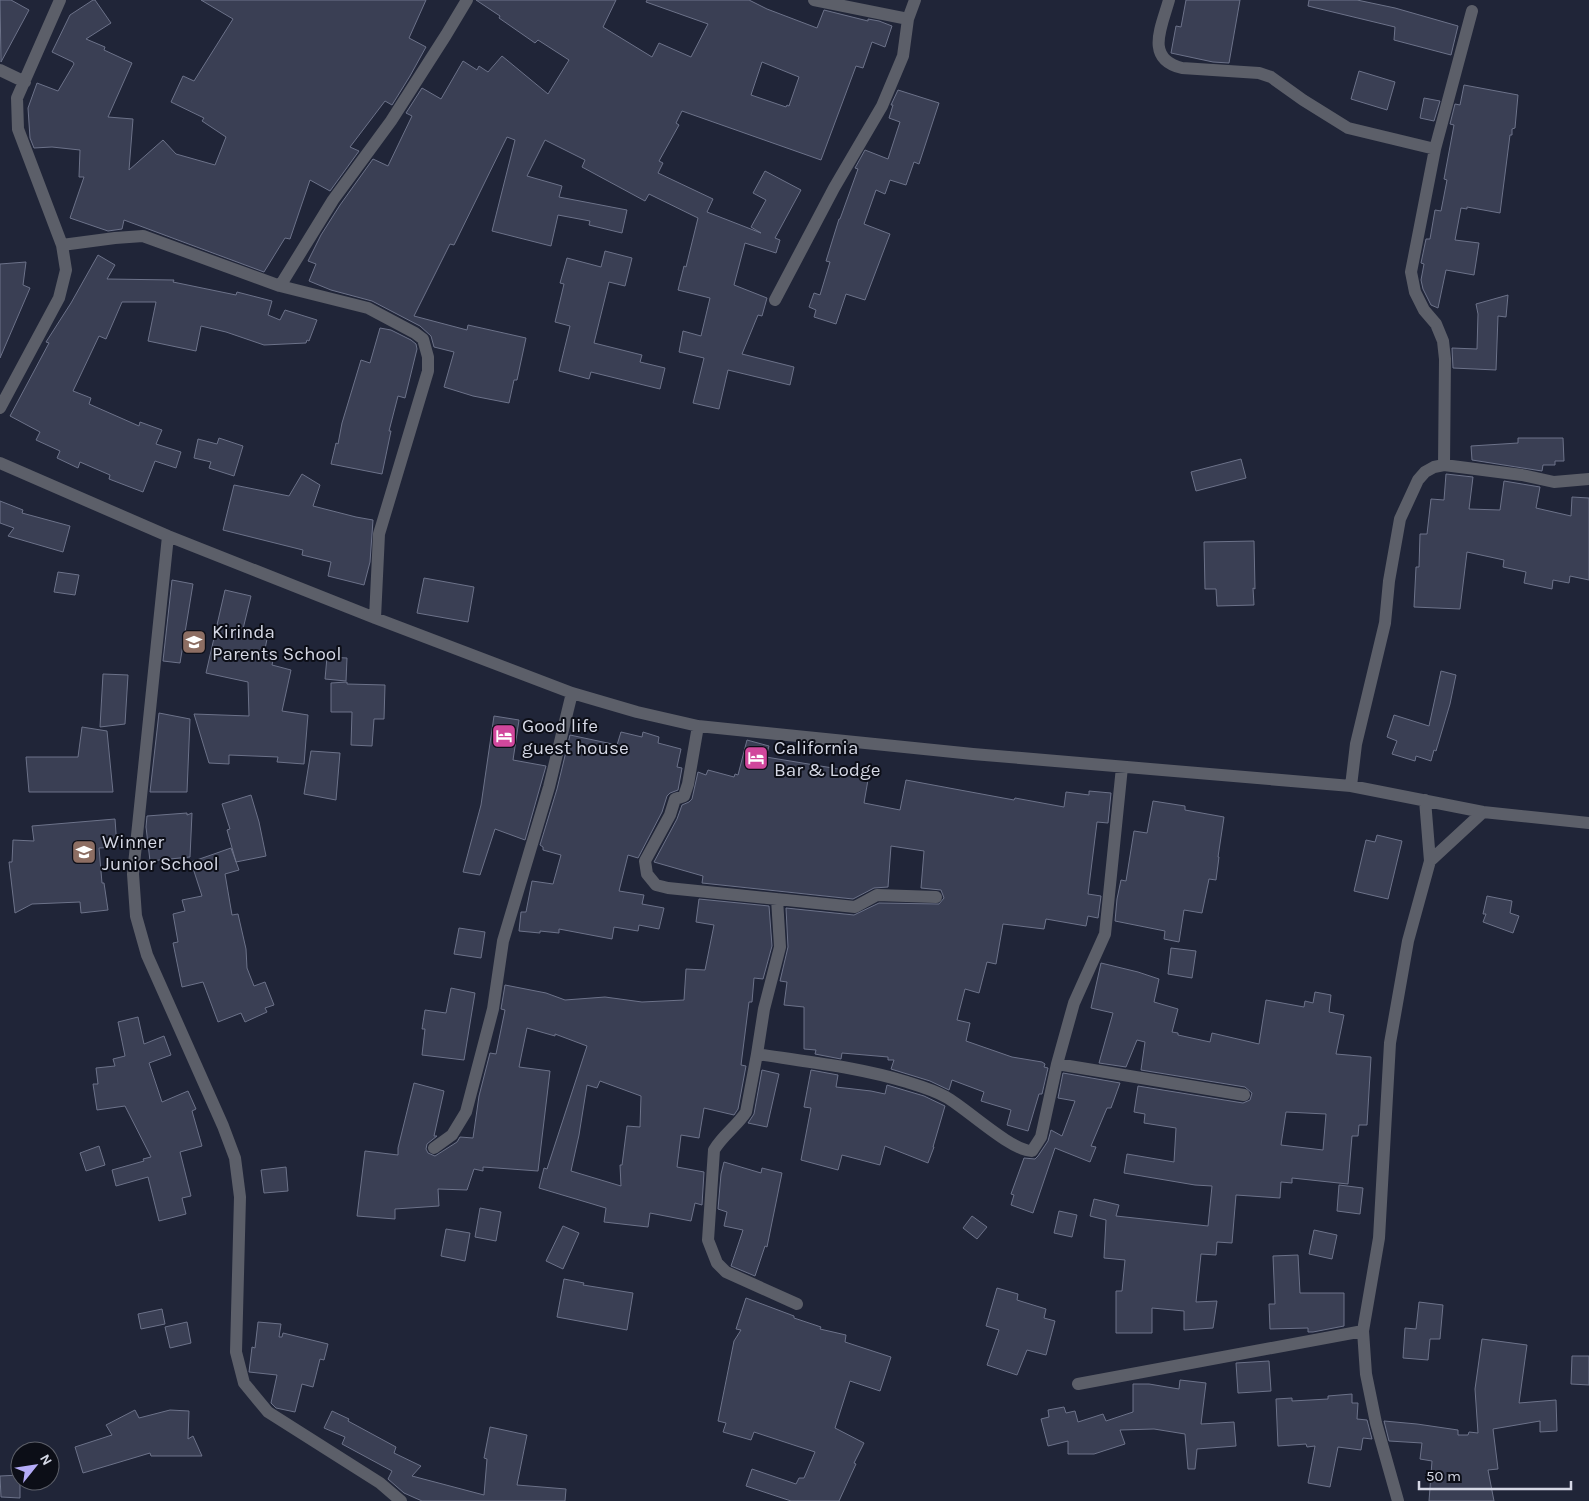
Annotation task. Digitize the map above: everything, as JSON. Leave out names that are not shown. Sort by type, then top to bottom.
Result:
[{"type":"street","points":[[280,286],[333,200],[390,121],[467,0]]},
{"type":"street","points":[[814,0],[908,19]]},
{"type":"street","points":[[775,300],[834,188],[882,106],[903,56],[908,19],[915,0]]},
{"type":"street","points":[[1169,0],[1158,39],[1158,47],[1167,62],[1174,66],[1259,73],[1271,77],[1303,100],[1348,128],[1435,150]]},
{"type":"street","points":[[0,408],[59,298],[66,270],[62,245],[18,129],[17,98],[56,2]]},
{"type":"street","points":[[1444,465],[1445,359],[1443,341],[1436,324],[1424,310],[1415,292],[1411,272],[1435,150],[1472,11]]},
{"type":"street","points":[[0,70],[25,82]]},
{"type":"street","points":[[62,245],[143,236],[280,286],[368,308],[424,339],[428,357],[428,371],[379,534],[375,618]]},
{"type":"street","points":[[0,463],[168,536],[572,693],[637,712],[698,726],[973,754],[1351,786],[1483,812],[1589,823]]},
{"type":"street","points":[[1351,786],[1356,744],[1385,623],[1389,581],[1400,519],[1418,480],[1425,472],[1434,467],[1444,465],[1522,475],[1554,482],[1589,479]]},
{"type":"street","points":[[168,536],[133,874],[136,916],[147,955],[223,1126],[235,1158],[240,1198],[236,1352],[244,1383],[268,1412],[380,1484],[401,1501]]},
{"type":"street","points":[[434,1148],[452,1136],[466,1112],[493,1009],[503,941],[549,787],[572,693]]},
{"type":"street","points":[[698,726],[688,784],[684,796],[675,799],[670,815],[645,861],[647,874],[656,885],[668,888],[855,907],[877,895],[936,897]]},
{"type":"street","points":[[758,1054],[876,1072],[929,1088],[946,1097],[1010,1143],[1025,1151],[1032,1150],[1041,1137],[1057,1064],[1074,1003],[1105,934],[1122,766]]},
{"type":"street","points":[[1398,1501],[1376,1423],[1366,1374],[1363,1331],[1378,1238],[1390,1043],[1408,941],[1430,861],[1425,800]]},
{"type":"street","points":[[1430,861],[1483,812]]},
{"type":"street","points":[[776,899],[780,947],[764,1009],[758,1054],[746,1112],[741,1120],[719,1141],[714,1150],[708,1240],[717,1263],[726,1272],[797,1304]]},
{"type":"street","points":[[1057,1064],[1244,1095]]},
{"type":"street","points":[[1078,1384],[1363,1331]]},
{"type":"building","points":[[0,0],[11,0],[29,10],[1,62]]},
{"type":"building","points":[[95,0],[111,23],[86,39],[105,47],[104,50],[132,63],[108,117],[133,119],[129,170],[163,140],[176,154],[215,165],[226,137],[202,121],[204,118],[171,102],[183,76],[194,81],[233,19],[201,0],[426,0],[409,38],[426,47],[392,105],[385,101],[350,147],[359,151],[330,191],[310,180],[290,239],[285,238],[264,272],[124,220],[122,229],[108,231],[70,218],[84,177],[79,177],[80,150],[52,147],[34,148],[30,138],[28,108],[37,83],[58,91],[74,64],[52,52],[70,15]]},
{"type":"building","points":[[476,0],[616,0],[603,27],[652,57],[659,43],[691,57],[708,24],[646,2],[647,0],[749,0],[817,28],[824,10],[868,21],[868,19],[879,21],[892,26],[885,47],[872,42],[863,68],[856,66],[821,160],[682,111],[676,123],[679,125],[659,161],[663,163],[658,173],[713,199],[707,212],[761,233],[751,227],[766,200],[753,193],[765,171],[801,190],[775,238],[780,240],[776,253],[745,243],[734,285],[767,298],[762,316],[758,315],[742,354],[794,367],[790,385],[728,370],[719,409],[693,403],[704,358],[679,352],[683,331],[701,336],[710,298],[678,290],[684,266],[686,267],[698,218],[649,194],[645,201],[582,167],[585,160],[545,140],[527,176],[562,186],[559,197],[627,210],[622,233],[589,225],[590,221],[558,215],[551,246],[492,231],[515,140],[507,137],[454,245],[450,244],[414,316],[467,330],[468,325],[526,338],[517,380],[514,380],[509,403],[473,396],[444,387],[454,352],[434,347],[431,336],[420,326],[372,301],[331,290],[309,281],[316,264],[308,261],[321,235],[373,159],[388,166],[412,116],[406,113],[422,88],[441,99],[463,61],[477,70],[479,66],[488,72],[502,56],[548,94],[569,60],[538,40],[535,43],[499,18],[500,16]],"holes":[[[762,62],[799,77],[789,106],[787,105],[786,107],[751,95]]]},
{"type":"building","points":[[1186,0],[1240,0],[1229,63],[1213,62],[1171,53],[1176,26],[1181,27]]},
{"type":"building","points":[[1309,0],[1357,0],[1395,8],[1458,26],[1451,55],[1394,40],[1395,27],[1308,6]]},
{"type":"building","points":[[1359,71],[1395,82],[1387,110],[1351,99]]},
{"type":"building","points":[[1464,85],[1518,95],[1515,128],[1512,129],[1512,135],[1510,135],[1500,213],[1467,207],[1467,209],[1461,208],[1455,240],[1479,243],[1474,275],[1446,270],[1438,308],[1431,305],[1423,289],[1421,280],[1424,264],[1421,263],[1426,239],[1430,239],[1435,210],[1441,211],[1447,180],[1444,179],[1454,125],[1450,124],[1455,104],[1460,105]]},
{"type":"building","points":[[898,90],[939,103],[919,164],[914,162],[906,185],[890,180],[885,194],[876,190],[864,224],[890,234],[865,300],[846,294],[836,324],[814,317],[816,310],[809,307],[814,293],[820,295],[830,262],[826,261],[839,219],[858,169],[855,168],[865,150],[888,159],[900,122],[889,118],[893,105],[891,105]]},
{"type":"building","points":[[1424,98],[1440,101],[1434,121],[1420,118]]},
{"type":"building","points":[[605,251],[632,258],[625,286],[609,282],[594,343],[642,355],[640,362],[665,368],[660,389],[591,372],[589,379],[559,371],[570,326],[555,322],[564,284],[560,283],[567,258],[601,267]]},
{"type":"building","points":[[98,255],[115,265],[107,279],[174,280],[173,282],[236,295],[237,292],[272,301],[268,315],[280,320],[285,310],[317,320],[309,341],[307,340],[306,343],[264,345],[201,326],[196,351],[148,341],[156,302],[122,302],[106,339],[99,336],[73,391],[91,398],[89,404],[139,426],[140,422],[162,430],[156,444],[181,452],[176,468],[155,461],[143,492],[109,479],[110,475],[80,462],[78,468],[57,458],[60,451],[36,440],[40,432],[10,416],[49,343],[46,342]]},
{"type":"building","points":[[26,262],[23,285],[30,288],[0,358],[0,264]]},
{"type":"building","points":[[1508,295],[1506,317],[1498,316],[1496,370],[1453,368],[1452,348],[1477,349],[1478,314],[1476,304]]},
{"type":"building","points":[[380,328],[391,330],[411,340],[416,344],[417,349],[405,398],[398,396],[389,431],[391,431],[382,474],[331,464],[361,360],[370,363]]},
{"type":"building","points":[[219,438],[243,446],[234,476],[209,468],[211,462],[194,458],[198,439],[217,444]]},
{"type":"building","points":[[1518,438],[1563,438],[1564,461],[1555,461],[1555,465],[1543,465],[1542,471],[1472,460],[1471,446],[1518,443]]},
{"type":"building","points":[[1241,459],[1246,478],[1196,491],[1191,472]]},
{"type":"building","points":[[302,474],[320,485],[313,506],[373,520],[370,562],[364,585],[328,576],[331,562],[302,555],[303,550],[223,530],[234,485],[289,496]]},
{"type":"building","points":[[1446,474],[1473,477],[1469,509],[1500,510],[1504,481],[1540,487],[1536,508],[1571,516],[1572,497],[1589,498],[1589,580],[1570,576],[1569,583],[1553,580],[1552,589],[1524,583],[1526,572],[1503,567],[1504,560],[1467,552],[1460,609],[1414,607],[1416,567],[1419,567],[1420,534],[1427,534],[1431,499],[1444,500]]},
{"type":"building","points":[[0,501],[23,510],[22,513],[70,526],[63,552],[8,536],[14,528],[0,523]]},
{"type":"building","points":[[1254,541],[1254,605],[1217,606],[1216,589],[1205,589],[1204,542]]},
{"type":"building","points":[[58,572],[79,575],[75,595],[54,592]]},
{"type":"building","points":[[424,578],[474,587],[468,622],[417,613]]},
{"type":"building","points":[[172,580],[193,584],[180,663],[163,661]]},
{"type":"building","points":[[225,590],[251,596],[243,629],[268,634],[264,654],[274,656],[272,665],[291,670],[282,711],[308,715],[304,764],[277,762],[278,757],[229,755],[229,764],[209,763],[194,714],[249,716],[248,682],[206,673]]},
{"type":"building","points":[[327,657],[347,658],[346,681],[325,679]]},
{"type":"building","points":[[1441,671],[1456,675],[1450,704],[1436,751],[1434,750],[1431,761],[1416,756],[1415,761],[1392,754],[1397,741],[1387,737],[1394,715],[1429,726]]},
{"type":"building","points":[[103,674],[128,675],[125,724],[100,727]]},
{"type":"building","points":[[347,682],[347,684],[385,685],[384,719],[374,719],[372,746],[351,745],[352,712],[331,712],[331,683]]},
{"type":"building","points":[[159,713],[190,719],[187,792],[150,792]]},
{"type":"building","points":[[494,716],[519,720],[513,760],[546,766],[525,840],[495,829],[480,875],[463,872],[481,805]]},
{"type":"building","points":[[82,727],[107,731],[113,792],[29,792],[26,757],[78,757]]},
{"type":"building","points":[[621,732],[642,737],[643,732],[659,737],[658,743],[681,749],[677,767],[682,768],[678,790],[667,796],[662,812],[638,858],[628,855],[619,891],[644,895],[642,904],[664,908],[659,929],[639,925],[638,931],[614,927],[612,939],[559,929],[559,933],[519,931],[521,912],[526,912],[532,881],[553,884],[561,855],[543,850],[543,847],[540,845],[557,789],[570,735],[617,745]]},
{"type":"building","points":[[747,740],[769,746],[766,757],[869,774],[864,803],[900,810],[906,780],[1014,800],[1015,798],[1064,807],[1066,792],[1089,795],[1089,791],[1111,793],[1108,823],[1097,822],[1088,894],[1101,896],[1098,918],[1088,916],[1086,926],[1046,919],[1044,929],[1003,924],[996,964],[987,962],[979,993],[965,989],[957,1020],[970,1023],[966,1041],[1012,1057],[1042,1062],[1045,1064],[1044,1067],[1048,1068],[1042,1094],[1039,1094],[1028,1131],[1007,1125],[1011,1110],[981,1101],[984,1092],[952,1080],[949,1090],[930,1081],[891,1069],[894,1060],[888,1060],[888,1057],[842,1053],[841,1059],[815,1054],[816,1050],[804,1049],[804,1007],[784,1005],[787,982],[780,981],[788,947],[786,908],[854,915],[879,903],[939,904],[944,898],[941,890],[921,888],[924,851],[891,846],[888,887],[874,888],[853,899],[702,883],[703,876],[654,862],[677,819],[682,805],[692,799],[698,772],[706,775],[708,770],[734,777],[735,774],[738,775]]},
{"type":"building","points":[[311,751],[340,753],[336,800],[304,794]]},
{"type":"building","points":[[251,795],[266,856],[236,862],[227,830],[230,829],[222,804]]},
{"type":"building","points":[[1153,801],[1185,806],[1185,810],[1224,817],[1216,880],[1209,879],[1202,913],[1184,910],[1179,942],[1164,939],[1165,931],[1115,921],[1121,880],[1126,881],[1134,831],[1147,833]]},
{"type":"building","points":[[187,813],[187,815],[192,813],[190,857],[150,861],[146,827],[147,816]]},
{"type":"building","points":[[115,819],[117,847],[99,848],[102,883],[104,883],[108,910],[81,913],[80,902],[32,904],[15,913],[9,862],[12,862],[13,840],[34,841],[32,826]]},
{"type":"building","points":[[1377,835],[1402,841],[1388,899],[1354,891],[1366,840],[1375,842]]},
{"type":"building","points":[[231,848],[239,870],[225,874],[232,915],[238,914],[246,949],[247,968],[254,986],[265,982],[274,1005],[265,1008],[267,1012],[245,1022],[241,1013],[218,1022],[203,982],[182,987],[173,943],[178,942],[173,914],[185,911],[182,900],[202,896],[191,862]]},
{"type":"building","points":[[1487,896],[1512,901],[1510,913],[1519,916],[1513,933],[1483,922],[1486,914],[1483,914]]},
{"type":"building","points":[[699,899],[769,906],[772,946],[763,979],[754,978],[752,1002],[749,1002],[741,1065],[746,1066],[738,1109],[734,1115],[704,1108],[699,1138],[681,1135],[677,1167],[704,1172],[702,1205],[695,1203],[691,1221],[650,1213],[648,1227],[604,1222],[606,1208],[539,1188],[544,1168],[547,1169],[587,1046],[555,1034],[555,1036],[527,1028],[519,1067],[550,1071],[538,1171],[483,1167],[483,1171],[474,1169],[467,1190],[438,1189],[439,1206],[395,1209],[395,1219],[357,1216],[365,1151],[398,1155],[398,1148],[414,1083],[444,1091],[434,1136],[437,1136],[427,1144],[426,1149],[428,1153],[435,1156],[457,1142],[460,1137],[473,1138],[479,1096],[490,1053],[496,1054],[505,1010],[501,1009],[505,985],[546,993],[565,1000],[605,997],[642,1002],[684,1000],[686,969],[705,970],[714,925],[696,922]],"holes":[[[600,1081],[641,1096],[640,1127],[627,1126],[622,1165],[620,1165],[621,1186],[571,1171],[587,1085],[597,1088]]]},
{"type":"building","points":[[459,928],[485,932],[481,958],[454,954]]},
{"type":"building","points":[[1171,948],[1196,951],[1192,978],[1168,974]]},
{"type":"building","points":[[1101,963],[1159,979],[1154,1002],[1178,1009],[1172,1032],[1210,1042],[1212,1033],[1259,1044],[1266,1000],[1304,1007],[1305,1001],[1313,1003],[1315,992],[1331,995],[1329,1012],[1344,1015],[1336,1054],[1371,1057],[1367,1125],[1359,1125],[1358,1136],[1352,1136],[1348,1184],[1292,1178],[1292,1183],[1281,1182],[1280,1198],[1236,1195],[1232,1243],[1217,1242],[1216,1255],[1201,1254],[1196,1302],[1217,1301],[1213,1328],[1184,1330],[1184,1311],[1152,1308],[1152,1333],[1116,1333],[1116,1291],[1122,1291],[1125,1260],[1104,1258],[1106,1220],[1090,1216],[1094,1199],[1119,1205],[1116,1216],[1208,1226],[1212,1186],[1124,1173],[1127,1154],[1174,1162],[1176,1128],[1144,1123],[1145,1114],[1134,1112],[1138,1086],[1243,1103],[1250,1100],[1252,1093],[1245,1087],[1141,1070],[1145,1042],[1137,1040],[1126,1067],[1099,1063],[1113,1013],[1091,1008]],"holes":[[[1286,1112],[1326,1114],[1323,1150],[1281,1145]]]},
{"type":"building","points":[[451,988],[475,993],[464,1060],[422,1055],[425,1029],[422,1029],[425,1010],[446,1013]]},
{"type":"building","points":[[138,1017],[144,1044],[164,1036],[171,1055],[149,1063],[162,1102],[188,1091],[196,1109],[192,1111],[202,1146],[180,1152],[191,1196],[182,1198],[186,1214],[159,1221],[148,1177],[116,1186],[112,1170],[144,1161],[143,1159],[151,1157],[125,1106],[97,1110],[93,1084],[98,1084],[96,1068],[115,1066],[113,1059],[125,1056],[118,1022]]},
{"type":"building","points":[[762,1070],[779,1074],[767,1127],[748,1123],[754,1114]]},
{"type":"building","points":[[811,1070],[838,1075],[836,1087],[885,1094],[887,1085],[924,1096],[945,1106],[928,1163],[885,1146],[880,1165],[842,1155],[838,1170],[801,1160],[811,1108],[804,1107]]},
{"type":"building","points":[[1063,1073],[1120,1083],[1111,1108],[1107,1108],[1091,1146],[1096,1147],[1090,1162],[1055,1148],[1033,1213],[1011,1205],[1014,1195],[1011,1194],[1024,1158],[1035,1159],[1038,1156],[1048,1141],[1051,1130],[1062,1136],[1075,1101],[1058,1098]]},
{"type":"building","points":[[99,1146],[105,1165],[86,1171],[80,1153]]},
{"type":"building","points":[[724,1162],[761,1173],[762,1168],[782,1173],[767,1247],[765,1246],[755,1276],[731,1266],[743,1230],[724,1226],[727,1212],[718,1209]]},
{"type":"building","points":[[286,1167],[288,1191],[264,1193],[261,1170]]},
{"type":"building","points":[[1339,1185],[1363,1188],[1360,1214],[1337,1211]]},
{"type":"building","points":[[480,1208],[501,1212],[496,1241],[475,1237]]},
{"type":"building","points":[[1059,1211],[1077,1215],[1072,1237],[1054,1233]]},
{"type":"building","points":[[972,1216],[987,1227],[977,1239],[963,1228]]},
{"type":"building","points":[[563,1226],[579,1233],[563,1269],[546,1261]]},
{"type":"building","points":[[446,1229],[470,1233],[465,1261],[441,1256]]},
{"type":"building","points":[[1314,1230],[1337,1235],[1332,1259],[1309,1254]]},
{"type":"building","points":[[1298,1255],[1300,1293],[1344,1293],[1344,1326],[1313,1332],[1308,1332],[1308,1328],[1270,1329],[1269,1304],[1275,1304],[1273,1256]]},
{"type":"building","points":[[564,1279],[584,1283],[583,1285],[633,1293],[627,1330],[557,1317]]},
{"type":"building","points":[[997,1288],[1018,1294],[1017,1300],[1046,1309],[1044,1318],[1055,1321],[1046,1355],[1027,1350],[1017,1375],[987,1365],[999,1330],[986,1326]]},
{"type":"building","points":[[746,1298],[821,1327],[820,1329],[846,1335],[845,1342],[891,1357],[880,1391],[850,1381],[835,1428],[864,1443],[839,1501],[791,1501],[746,1486],[752,1469],[796,1484],[799,1478],[804,1478],[815,1452],[754,1432],[751,1440],[723,1432],[726,1423],[718,1421],[734,1341],[741,1330],[736,1329]]},
{"type":"building","points":[[1419,1302],[1443,1305],[1440,1339],[1430,1339],[1428,1360],[1403,1358],[1405,1328],[1416,1329]]},
{"type":"building","points":[[162,1309],[165,1324],[141,1329],[138,1314]]},
{"type":"building","points":[[187,1322],[191,1343],[170,1348],[165,1327]]},
{"type":"building","points":[[258,1322],[281,1324],[279,1337],[282,1337],[283,1333],[328,1344],[324,1360],[320,1359],[313,1387],[302,1384],[295,1412],[276,1408],[271,1403],[277,1375],[249,1372],[252,1347],[255,1348]]},
{"type":"building","points":[[1482,1339],[1527,1345],[1519,1403],[1556,1400],[1557,1431],[1540,1432],[1540,1421],[1493,1429],[1498,1469],[1488,1470],[1494,1501],[1429,1501],[1432,1461],[1420,1459],[1422,1443],[1389,1441],[1384,1421],[1458,1430],[1458,1435],[1468,1435],[1469,1432],[1478,1433],[1475,1389]]},
{"type":"building","points":[[1572,1356],[1589,1356],[1589,1385],[1571,1384]]},
{"type":"building","points":[[1269,1361],[1271,1391],[1238,1393],[1236,1363]]},
{"type":"building","points":[[1180,1380],[1206,1383],[1201,1424],[1234,1422],[1236,1446],[1197,1449],[1195,1469],[1188,1469],[1185,1434],[1154,1429],[1120,1430],[1125,1444],[1094,1454],[1068,1454],[1068,1441],[1048,1446],[1041,1419],[1049,1417],[1048,1410],[1064,1407],[1066,1413],[1075,1411],[1078,1422],[1103,1414],[1106,1421],[1133,1412],[1133,1384],[1149,1384],[1179,1389]]},
{"type":"building","points":[[1352,1394],[1352,1403],[1358,1403],[1357,1419],[1367,1420],[1372,1439],[1363,1438],[1361,1450],[1338,1447],[1330,1487],[1308,1483],[1315,1446],[1307,1447],[1306,1444],[1278,1446],[1276,1399],[1292,1398],[1292,1401],[1328,1399],[1328,1396]]},
{"type":"building","points":[[135,1410],[139,1418],[170,1410],[189,1411],[188,1439],[193,1436],[202,1456],[151,1456],[150,1453],[83,1473],[75,1447],[112,1435],[106,1425]]},
{"type":"building","points":[[332,1411],[396,1447],[394,1453],[421,1466],[412,1476],[484,1495],[487,1459],[484,1458],[490,1427],[527,1435],[517,1485],[566,1489],[565,1501],[422,1501],[404,1493],[388,1479],[392,1471],[342,1444],[345,1437],[324,1428]]},
{"type":"building","points":[[0,1476],[10,1476],[10,1491],[20,1491],[20,1498],[1,1497]]},
{"type":"place","name":"Kirinda Parents School","points":[[194,642]]},
{"type":"place","name":"Good life guest house","points":[[504,736]]},
{"type":"place","name":"California Bar & Lodge","points":[[756,758]]},
{"type":"place","name":"Winner Junior School","points":[[84,852]]}]
